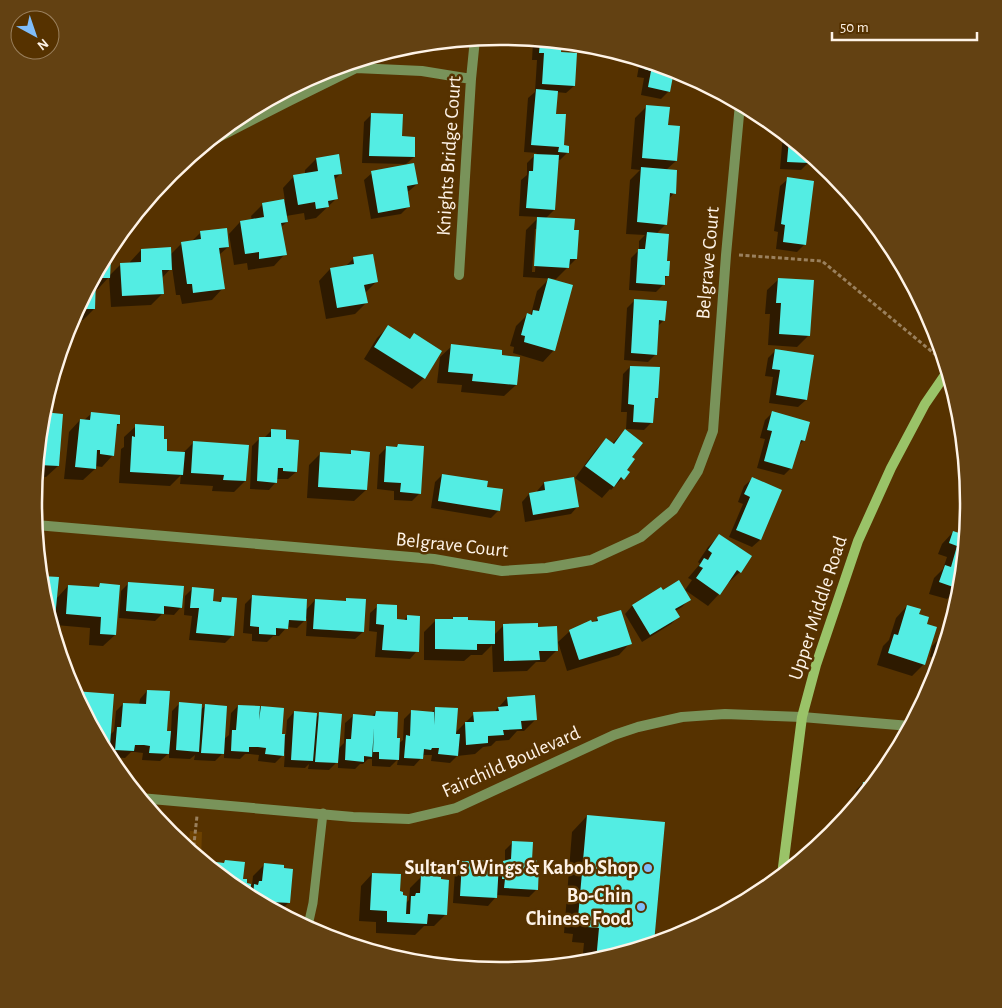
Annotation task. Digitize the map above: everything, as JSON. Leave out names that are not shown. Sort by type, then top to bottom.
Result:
[{"type":"street","name":"Knights Bridge Court","points":[[460,276],[474,46]]},
{"type":"street","points":[[360,68],[422,71],[471,79]]},
{"type":"street","points":[[246,123],[347,73]]},
{"type":"street","name":"Belgrave Court","points":[[43,526],[434,559],[502,571],[546,568],[591,560],[641,537],[673,510],[698,471],[713,431],[739,113]]},
{"type":"street","name":"Upper Middle Road","points":[[783,865],[802,717],[816,665],[858,541],[891,468],[925,404],[942,379]]},
{"type":"street","name":"Fairchild Boulevard","points":[[150,799],[353,817],[408,819],[456,808],[614,735],[682,716],[726,714],[802,717],[902,725]]},
{"type":"lane","points":[[309,920],[313,903],[323,814]]},
{"type":"path","points":[[726,255],[822,260],[934,353]]},
{"type":"path","points":[[195,845],[198,802]]},
{"type":"shaded area","points":[[190,831],[202,832],[201,851],[199,849],[189,840]]},
{"type":"building","points":[[540,47],[561,49],[561,52],[577,53],[575,86],[542,84],[544,53],[539,53]]},
{"type":"building","points":[[651,71],[673,79],[670,92],[648,87]]},
{"type":"building","points":[[536,89],[558,91],[556,114],[566,114],[564,145],[569,146],[569,153],[558,152],[559,147],[531,145]]},
{"type":"building","points":[[646,105],[670,107],[668,125],[680,126],[677,161],[642,158]]},
{"type":"building","points":[[371,113],[403,114],[402,136],[415,137],[415,157],[369,156]]},
{"type":"building","points":[[788,147],[807,163],[787,162]]},
{"type":"building","points":[[339,154],[342,174],[334,175],[338,199],[328,201],[329,207],[316,209],[315,202],[298,205],[293,175],[318,171],[316,158]]},
{"type":"building","points":[[534,154],[559,155],[555,210],[526,208],[529,171],[533,171]]},
{"type":"building","points":[[414,163],[418,184],[407,186],[410,207],[378,213],[371,171]]},
{"type":"building","points":[[641,167],[677,170],[676,194],[670,193],[667,225],[637,222]]},
{"type":"building","points":[[787,177],[814,181],[806,245],[783,242],[785,225],[781,224]]},
{"type":"building","points":[[284,199],[288,222],[281,223],[287,255],[259,259],[259,252],[245,254],[240,221],[264,217],[262,203]]},
{"type":"building","points":[[537,217],[575,219],[574,230],[579,230],[577,259],[570,259],[569,268],[534,266]]},
{"type":"building","points":[[227,228],[229,247],[219,248],[225,289],[193,293],[192,284],[187,284],[181,242],[201,239],[200,231]]},
{"type":"building","points":[[647,232],[669,234],[667,261],[670,261],[669,276],[665,276],[665,285],[636,283],[638,249],[645,249]]},
{"type":"building","points":[[171,247],[172,270],[162,270],[164,294],[122,296],[120,263],[141,262],[141,249]]},
{"type":"building","points":[[373,254],[378,282],[364,285],[368,303],[337,308],[330,268],[354,264],[353,257]]},
{"type":"building","points":[[111,264],[110,278],[102,278]]},
{"type":"building","points":[[548,278],[573,285],[555,351],[524,342],[525,336],[521,335],[527,313],[532,315],[533,310],[539,311]]},
{"type":"building","points":[[778,278],[814,280],[810,336],[779,334],[781,303],[776,303]]},
{"type":"building","points":[[96,291],[95,309],[86,309]]},
{"type":"building","points":[[634,299],[667,301],[665,321],[659,320],[657,355],[631,353]]},
{"type":"building","points":[[388,325],[410,339],[414,333],[442,351],[425,379],[374,347]]},
{"type":"building","points":[[451,344],[502,350],[502,355],[520,357],[517,385],[472,381],[473,374],[448,372]]},
{"type":"building","points":[[775,349],[814,355],[807,400],[776,395],[780,370],[772,369]]},
{"type":"building","points":[[630,366],[660,367],[658,398],[655,398],[653,423],[633,422],[634,405],[628,404]]},
{"type":"building","points":[[772,411],[810,422],[805,441],[801,440],[792,469],[764,461],[772,431],[767,430]]},
{"type":"building","points":[[91,412],[120,415],[120,424],[117,424],[114,456],[100,454],[100,450],[97,450],[96,469],[75,467],[80,419],[90,420]]},
{"type":"building","points":[[52,413],[63,414],[59,466],[44,465]]},
{"type":"building","points":[[135,424],[164,426],[164,439],[167,439],[167,451],[185,452],[183,475],[130,472],[132,436],[135,437]]},
{"type":"building","points":[[271,429],[286,430],[286,439],[299,440],[297,472],[283,471],[283,468],[278,468],[277,483],[257,481],[259,437],[271,437]]},
{"type":"building","points":[[625,429],[643,443],[632,457],[635,459],[627,470],[630,472],[624,480],[621,477],[614,487],[585,466],[606,438],[614,444]]},
{"type":"building","points":[[193,441],[249,445],[246,481],[223,480],[224,475],[191,473]]},
{"type":"building","points":[[398,444],[424,446],[421,494],[400,492],[401,483],[384,482],[386,446],[397,447]]},
{"type":"building","points":[[351,450],[370,452],[367,490],[318,487],[320,452],[351,454]]},
{"type":"building","points":[[442,474],[488,481],[487,487],[503,489],[500,511],[438,501]]},
{"type":"building","points":[[574,477],[579,507],[533,515],[529,493],[545,490],[544,482]]},
{"type":"building","points":[[752,477],[782,490],[761,540],[736,530],[750,497],[744,494]]},
{"type":"building","points":[[953,531],[959,533],[952,587],[939,582],[945,565],[951,567],[957,546],[949,543]]},
{"type":"building","points":[[719,534],[752,556],[741,573],[737,570],[720,595],[696,578],[703,568],[699,566],[704,558],[708,560],[712,553],[708,550]]},
{"type":"building","points":[[48,576],[59,577],[56,612]]},
{"type":"building","points":[[679,580],[691,600],[675,609],[680,617],[650,635],[632,605],[661,587],[663,590]]},
{"type":"building","points":[[128,582],[184,586],[182,608],[164,606],[164,614],[126,611]]},
{"type":"building","points":[[100,583],[120,585],[116,635],[100,634],[101,617],[66,614],[68,585],[99,587]]},
{"type":"building","points":[[192,587],[214,589],[213,601],[221,602],[222,597],[237,598],[234,636],[196,633],[199,608],[190,608]]},
{"type":"building","points":[[252,595],[307,599],[306,621],[289,620],[288,629],[276,628],[276,635],[259,634],[259,627],[250,626]]},
{"type":"building","points":[[346,598],[366,599],[364,632],[313,629],[315,599],[346,601]]},
{"type":"building","points":[[377,604],[397,605],[397,619],[407,620],[407,615],[420,616],[419,652],[382,650],[384,625],[376,624]]},
{"type":"building","points":[[907,605],[921,609],[919,614],[929,617],[927,624],[937,627],[925,665],[888,653],[894,634],[898,635]]},
{"type":"building","points":[[621,610],[632,644],[579,660],[569,630],[591,620],[592,622],[598,621],[597,617]]},
{"type":"building","points":[[453,617],[468,617],[468,620],[495,621],[495,644],[477,644],[477,650],[435,649],[435,619],[453,619]]},
{"type":"building","points":[[538,623],[538,627],[557,626],[558,651],[539,651],[540,660],[504,661],[503,624]]},
{"type":"building","points":[[147,690],[170,691],[167,731],[171,731],[169,754],[149,753],[150,746],[144,745],[135,745],[134,751],[115,750],[117,727],[121,727],[123,703],[146,704]]},
{"type":"building","points":[[83,692],[114,694],[110,743]]},
{"type":"building","points":[[535,695],[537,720],[521,721],[522,729],[503,730],[504,735],[488,736],[488,743],[466,745],[465,722],[474,722],[473,712],[499,711],[498,707],[508,706],[507,697]]},
{"type":"building","points":[[179,702],[202,704],[199,752],[176,750]]},
{"type":"building","points":[[205,704],[227,706],[224,754],[201,753]]},
{"type":"building","points":[[238,705],[260,706],[259,720],[261,706],[284,708],[282,734],[285,734],[284,756],[265,754],[266,748],[258,747],[249,747],[249,752],[231,751],[232,730],[236,730]]},
{"type":"building","points":[[435,707],[458,708],[456,734],[460,734],[458,756],[438,754],[439,748],[432,748],[431,750],[424,749],[423,759],[404,758],[406,735],[410,736],[411,710],[434,712],[434,725]]},
{"type":"building","points":[[294,711],[317,713],[313,761],[291,760]]},
{"type":"building","points":[[376,711],[398,712],[397,738],[400,738],[399,760],[379,759],[379,752],[373,752],[374,728],[372,757],[364,756],[364,762],[345,760],[346,739],[351,739],[353,714],[375,716]]},
{"type":"building","points":[[319,712],[342,714],[338,763],[315,762]]},
{"type":"building","points":[[587,815],[665,822],[655,936],[597,952],[599,928],[587,927],[587,919],[578,918]]},
{"type":"building","points":[[512,841],[533,842],[532,860],[537,860],[536,863],[539,864],[538,890],[504,888],[505,879],[502,879],[503,861],[511,859]]},
{"type":"building","points":[[471,859],[499,863],[497,898],[460,896],[462,861],[470,861]]},
{"type":"building","points":[[225,860],[245,862],[243,879],[247,879],[247,883],[251,884],[251,888],[216,863],[224,863]]},
{"type":"building","points":[[264,863],[284,865],[284,868],[293,869],[290,903],[274,902],[254,890],[254,884],[258,885],[259,881],[262,881]]},
{"type":"building","points":[[372,873],[401,874],[400,891],[403,892],[403,895],[407,896],[406,914],[410,914],[411,896],[420,893],[421,875],[441,877],[441,879],[449,880],[447,915],[428,914],[427,924],[387,922],[387,911],[370,910]]},
{"type":"place","name":"Sultan's Wings & Kabob Shop","points":[[648,868]]},
{"type":"place","name":"Bo-Chin Chinese Food","points":[[641,907]]}]
